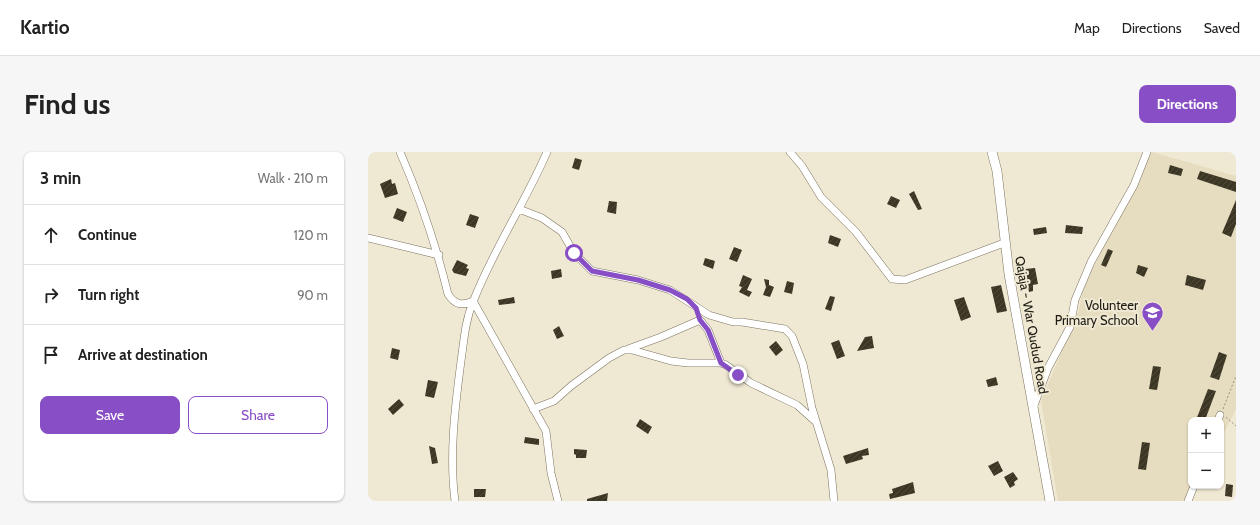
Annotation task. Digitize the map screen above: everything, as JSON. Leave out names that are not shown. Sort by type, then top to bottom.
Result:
[{"type":"street","points":[[400,152],[415,186],[439,255],[450,298],[464,305],[473,301]]},
{"type":"street","points":[[455,501],[455,414],[466,320],[497,247],[535,179],[547,152]]},
{"type":"street","points":[[790,152],[802,166],[821,197],[856,232],[892,280],[905,280],[1004,243]]},
{"type":"street","name":"Qajaja - War Qudud Road","points":[[992,152],[997,171],[1004,243],[1050,501]]},
{"type":"street","points":[[1033,408],[1048,368],[1070,327],[1075,300],[1090,262],[1134,185],[1147,152]]},
{"type":"street","points":[[519,209],[542,218],[562,232],[574,253],[592,271],[638,280],[670,290],[687,299],[696,308],[708,315],[733,322],[742,322],[785,329],[792,336],[802,364],[816,422],[831,470],[834,501]]},
{"type":"street","points":[[368,238],[439,255]]},
{"type":"street","points":[[473,301],[546,431],[551,473],[558,501]]},
{"type":"street","points":[[696,308],[700,320],[708,330],[721,363]]},
{"type":"street","points":[[533,409],[554,401],[571,386],[609,358],[624,350],[661,337],[700,320]]},
{"type":"street","points":[[624,350],[632,350],[671,361],[688,363],[721,363],[751,383],[797,405],[816,422]]},
{"type":"street","points":[[1188,501],[1193,489]]},
{"type":"path","points":[[1219,417],[1236,376]]},
{"type":"path","points":[[1224,418],[1228,418],[1236,426]]},
{"type":"shaded area","name":"Volunteer Primary School","points":[[1152,152],[1236,176],[1236,409],[1224,432],[1224,417],[1188,417],[1188,489],[1190,489],[1187,501],[1058,501],[1041,401],[1079,310],[1084,286]]},
{"type":"building","points":[[575,158],[582,160],[579,170],[572,168]]},
{"type":"building","points":[[1170,165],[1183,169],[1181,176],[1168,173]]},
{"type":"building","points":[[1200,171],[1236,182],[1236,192],[1197,179]]},
{"type":"building","points":[[391,179],[392,184],[395,183],[398,194],[385,198],[380,184]]},
{"type":"building","points":[[914,191],[922,209],[918,210],[909,194]]},
{"type":"building","points":[[891,196],[900,200],[896,208],[887,204]]},
{"type":"building","points":[[1236,200],[1236,224],[1231,237],[1222,233]]},
{"type":"building","points":[[609,201],[617,202],[616,214],[607,212]]},
{"type":"building","points":[[397,208],[407,212],[403,222],[393,218]]},
{"type":"building","points":[[470,214],[479,217],[475,228],[466,225]]},
{"type":"building","points":[[1066,225],[1083,227],[1082,234],[1065,233]]},
{"type":"building","points":[[1046,227],[1047,233],[1034,235],[1033,229]]},
{"type":"building","points":[[830,235],[841,239],[838,247],[828,243]]},
{"type":"building","points":[[734,247],[742,250],[737,262],[729,259]]},
{"type":"building","points":[[1108,249],[1113,251],[1106,267],[1101,265]]},
{"type":"building","points":[[705,258],[715,261],[713,269],[703,265]]},
{"type":"building","points":[[457,260],[468,265],[466,268],[469,269],[466,276],[454,273],[452,270]]},
{"type":"building","points":[[1138,265],[1148,268],[1144,277],[1136,273]]},
{"type":"building","points":[[1035,268],[1038,284],[1033,285],[1033,291],[1029,292],[1025,269]]},
{"type":"building","points":[[561,269],[562,277],[552,279],[551,271]]},
{"type":"building","points":[[743,275],[752,279],[747,290],[752,292],[749,297],[739,292],[742,287],[739,286]]},
{"type":"building","points":[[1187,275],[1206,280],[1203,290],[1185,285]]},
{"type":"building","points":[[764,279],[769,280],[769,285],[774,287],[770,297],[763,295],[766,287]]},
{"type":"building","points":[[787,281],[794,283],[792,294],[784,292]]},
{"type":"building","points":[[1001,285],[1007,311],[997,313],[991,287]]},
{"type":"building","points":[[830,296],[835,297],[831,311],[825,309]]},
{"type":"building","points":[[514,297],[515,303],[499,305],[498,300]]},
{"type":"building","points":[[964,297],[971,317],[961,321],[954,300]]},
{"type":"building","points":[[559,326],[564,336],[557,339],[553,330]]},
{"type":"building","points":[[872,336],[874,348],[857,351],[865,337]]},
{"type":"building","points":[[839,340],[845,356],[837,359],[831,343]]},
{"type":"building","points":[[776,341],[783,350],[776,356],[769,347]]},
{"type":"building","points":[[392,348],[400,350],[398,360],[390,358]]},
{"type":"building","points":[[1219,352],[1227,355],[1219,380],[1210,377]]},
{"type":"building","points":[[1153,366],[1161,367],[1157,390],[1149,389]]},
{"type":"building","points":[[996,377],[998,385],[988,387],[986,380]]},
{"type":"building","points":[[428,380],[438,382],[434,398],[425,396]]},
{"type":"building","points":[[1208,389],[1216,391],[1206,417],[1197,417]]},
{"type":"building","points":[[399,399],[404,405],[393,415],[388,409]]},
{"type":"building","points":[[640,419],[652,427],[648,434],[636,426]]},
{"type":"building","points":[[525,437],[539,439],[539,445],[524,443]]},
{"type":"building","points":[[1142,442],[1150,443],[1146,470],[1138,469]]},
{"type":"building","points":[[429,446],[435,448],[438,463],[432,464]]},
{"type":"building","points":[[868,448],[869,455],[862,456],[863,459],[846,464],[843,456]]},
{"type":"building","points":[[574,449],[587,450],[586,458],[576,458]]},
{"type":"building","points":[[998,461],[1003,471],[994,476],[988,466]]},
{"type":"building","points":[[1013,472],[1018,479],[1014,482],[1015,485],[1010,488],[1004,477]]},
{"type":"building","points":[[913,482],[915,493],[890,499],[889,494],[893,493],[892,489]]},
{"type":"building","points":[[1226,484],[1233,485],[1232,497],[1225,496]]},
{"type":"building","points":[[474,489],[486,489],[485,497],[474,497]]},
{"type":"building","points":[[608,493],[607,501],[587,501],[587,499]]},
{"type":"place","name":"Volunteer Primary School","points":[[1153,332]]},
{"type":"route","points":[[574,253],[592,271],[638,280],[670,290],[687,299],[696,308],[700,320],[708,330],[721,363],[726,365],[738,375]]}]
